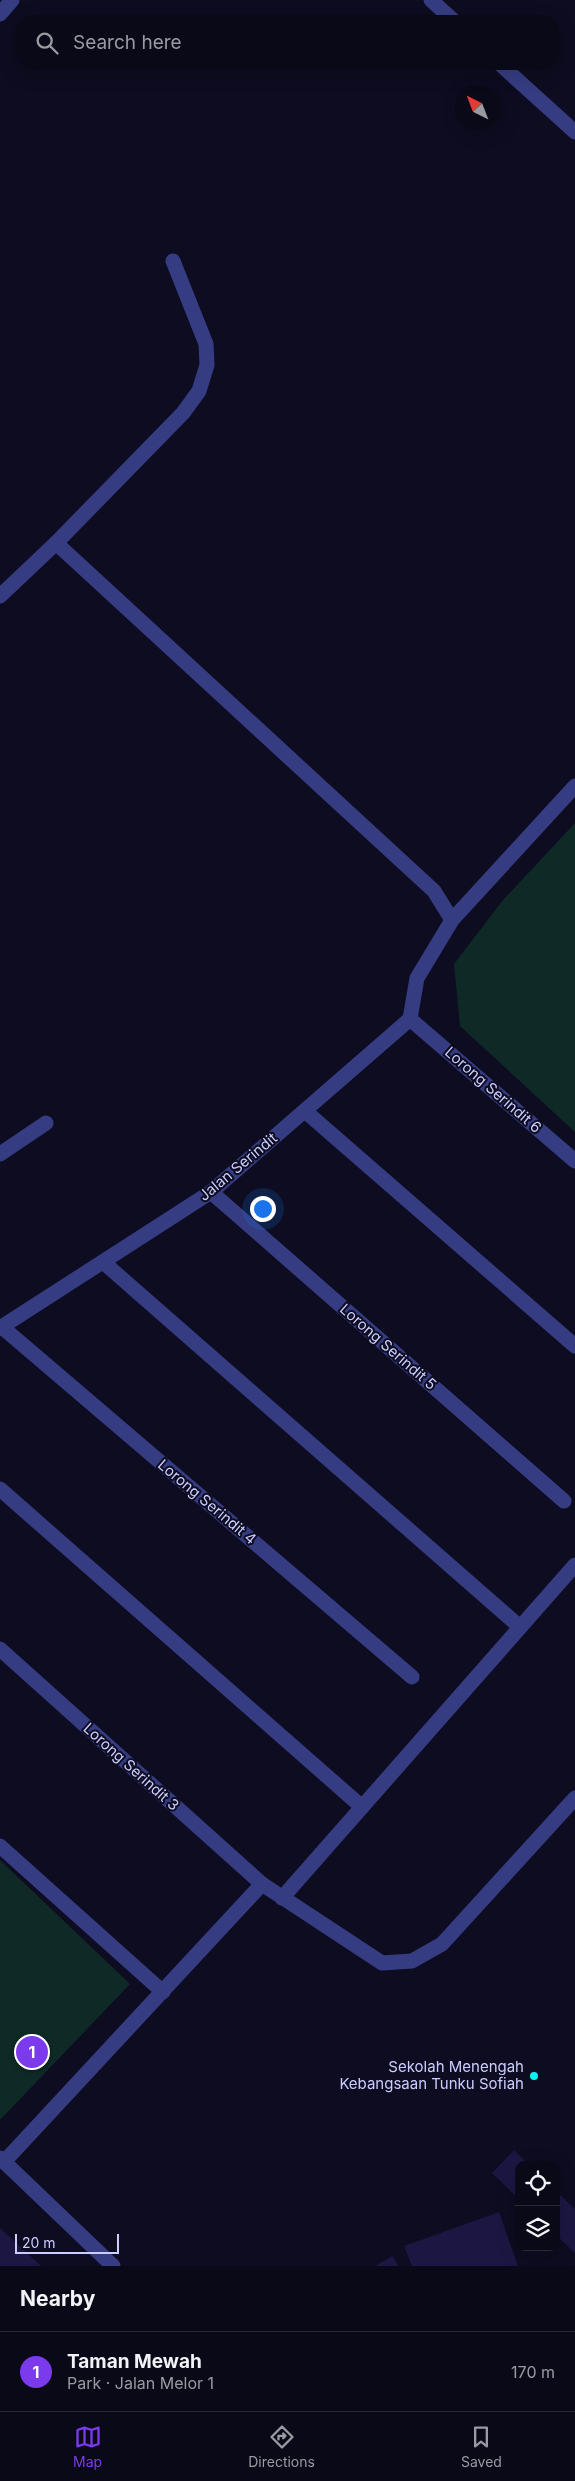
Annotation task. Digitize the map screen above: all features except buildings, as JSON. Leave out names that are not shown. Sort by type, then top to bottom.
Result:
[{"type":"street","points":[[0,14],[12,0]]},
{"type":"street","points":[[431,0],[447,15]]},
{"type":"street","points":[[507,70],[575,132]]},
{"type":"street","points":[[0,596],[183,413],[199,391],[207,365],[206,344],[172,261]]},
{"type":"street","points":[[56,542],[434,891],[452,920]]},
{"type":"street","points":[[410,1019],[417,978],[452,920],[575,786]]},
{"type":"street","name":"Jalan Serindit","points":[[1,1327],[212,1192],[410,1019]]},
{"type":"street","name":"Lorong Serindit 6","points":[[410,1019],[575,1161]]},
{"type":"street","points":[[305,1111],[575,1346]]},
{"type":"street","points":[[0,1154],[46,1123]]},
{"type":"street","name":"Lorong Serindit 5","points":[[212,1192],[564,1501]]},
{"type":"street","points":[[103,1262],[520,1627]]},
{"type":"street","name":"Lorong Serindit 4","points":[[1,1327],[412,1677]]},
{"type":"street","points":[[0,1489],[362,1807]]},
{"type":"street","points":[[282,1898],[575,1565]]},
{"type":"street","name":"Lorong Serindit 3","points":[[0,1649],[262,1884],[382,1963],[412,1961],[442,1944],[575,1798]]},
{"type":"street","points":[[0,1846],[163,1992]]},
{"type":"street","points":[[113,2266],[2,2160],[163,1992],[262,1884]]},
{"type":"green space","points":[[575,823],[575,1132],[460,1026],[454,964],[503,900]]},
{"type":"green space","points":[[0,1860],[130,1984],[0,2120]]},
{"type":"place","name":"Taman Mewah","points":[[32,2052]]},
{"type":"place","name":"Sekolah Menengah Kebangsaan Tunku Sofiah","points":[[534,2076]]}]
